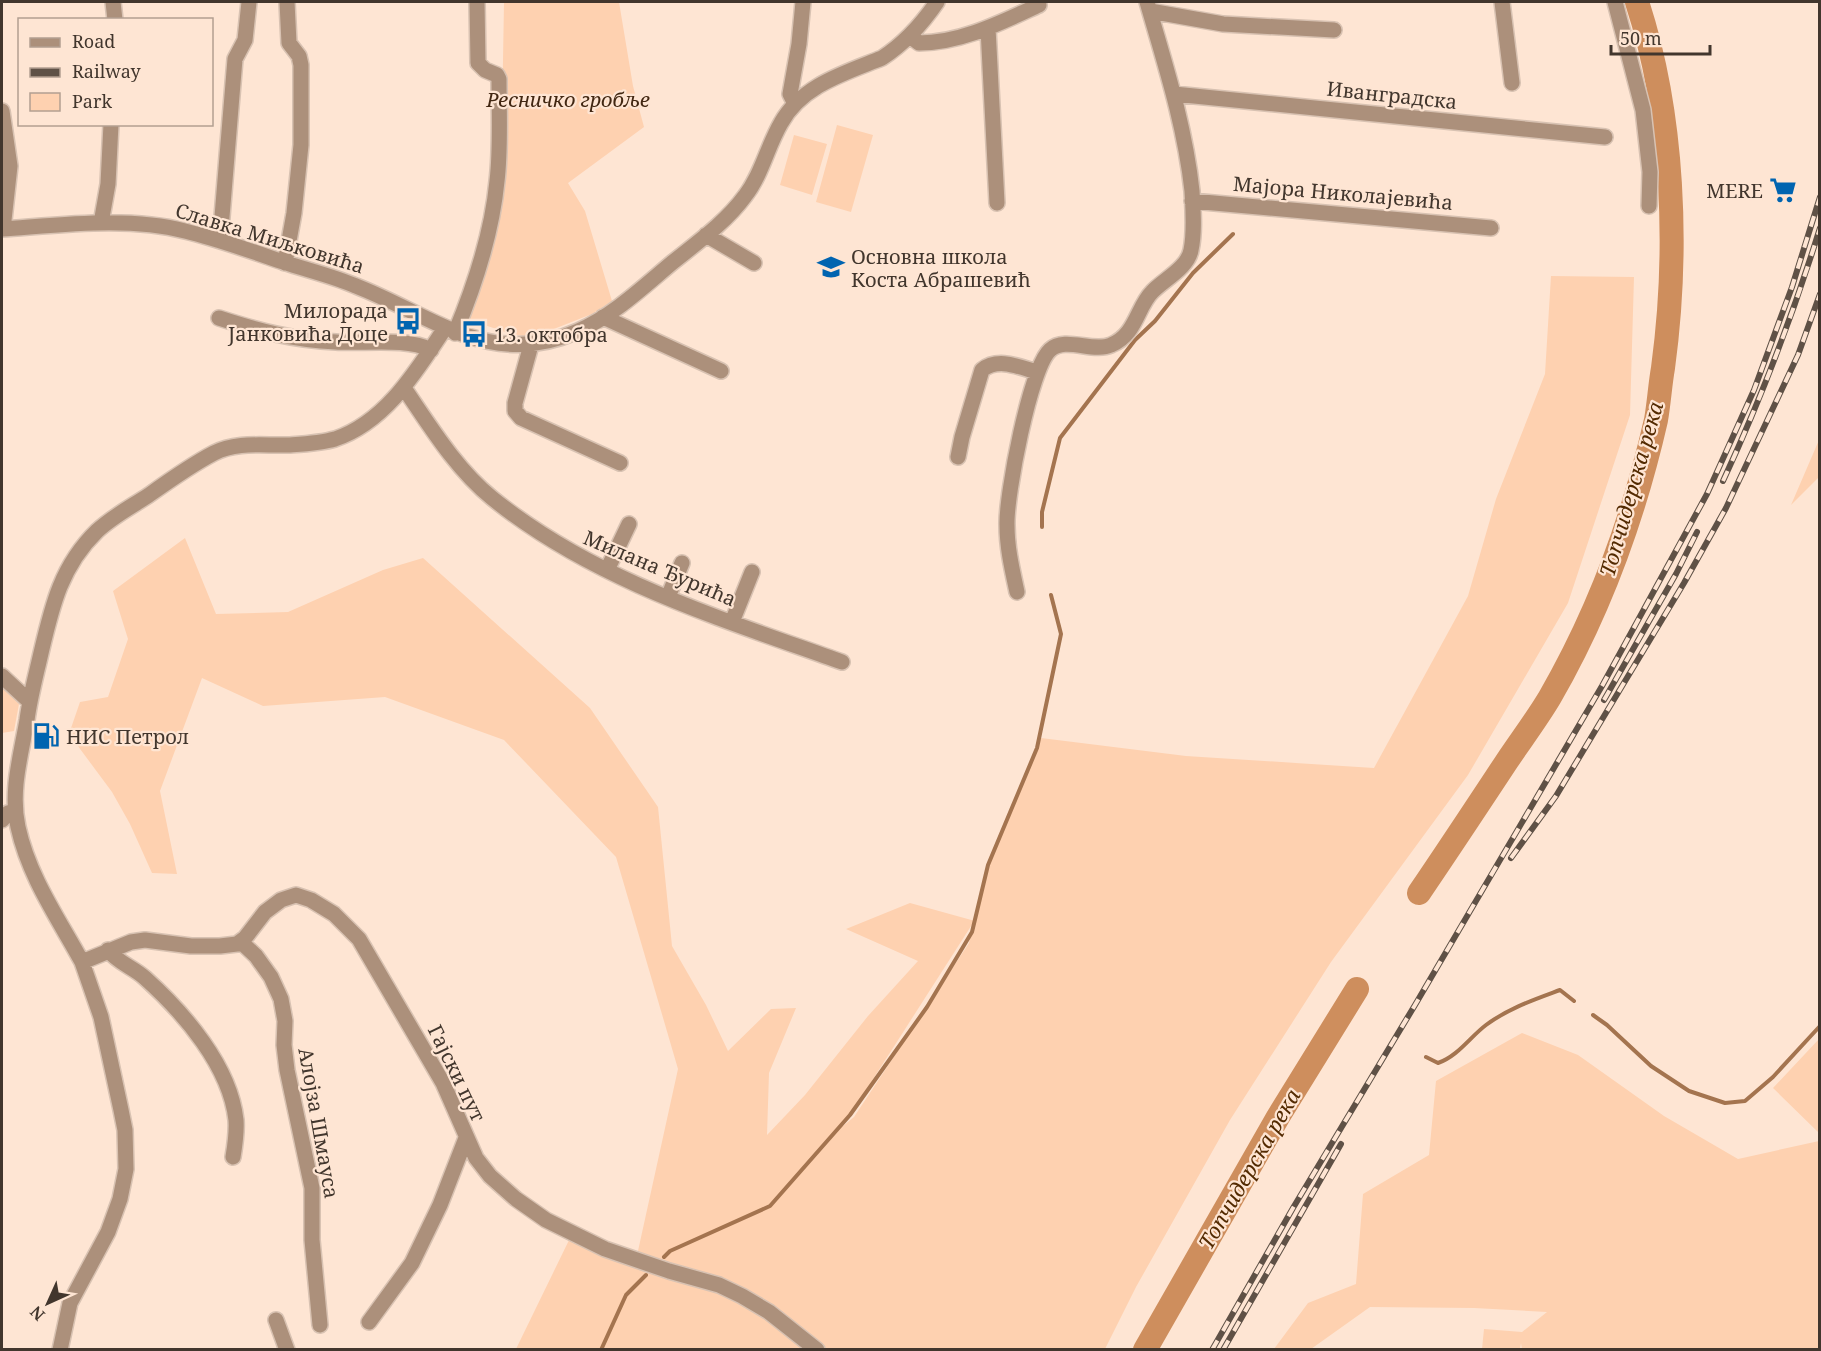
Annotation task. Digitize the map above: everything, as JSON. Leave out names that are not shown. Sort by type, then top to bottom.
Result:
[{"type":"street","points":[[113,2],[115,18]]},
{"type":"street","points":[[220,241],[235,59],[246,37],[249,2]]},
{"type":"street","points":[[285,263],[294,213],[301,145],[301,65],[299,56],[289,43],[287,2]]},
{"type":"street","points":[[60,1350],[70,1303],[108,1232],[120,1199],[126,1169],[125,1130],[101,1017],[82,962],[32,871],[24,850],[15,811],[15,783],[30,702],[51,610],[60,584],[86,544],[110,520],[188,468],[223,448],[307,444],[346,434],[369,419],[404,388],[431,350],[450,331],[473,290],[488,233],[497,181],[500,79],[478,63],[477,2]]},
{"type":"street","points":[[795,104],[790,94],[799,44],[803,2]]},
{"type":"street","points":[[450,331],[499,343],[541,344],[575,332],[617,308],[735,209],[750,189],[765,161],[780,124],[795,104],[819,85],[882,58],[910,36],[936,2]]},
{"type":"street","points":[[1502,2],[1512,83]]},
{"type":"street","points":[[1615,2],[1643,110],[1650,172],[1649,206]]},
{"type":"street","points":[[910,36],[919,43],[927,43],[988,28],[1039,5]]},
{"type":"street","points":[[1017,592],[1007,541],[1007,507],[1009,489],[1037,372],[1047,353],[1058,346],[1103,347],[1117,342],[1138,319],[1150,294],[1184,264],[1191,252],[1194,231],[1188,160],[1174,94],[1149,6],[1223,24],[1334,30]]},
{"type":"street","points":[[988,28],[998,203]]},
{"type":"street","name":"Иванградска","points":[[1174,94],[1605,137]]},
{"type":"street","points":[[2,111],[10,166],[2,229]]},
{"type":"street","points":[[101,224],[108,184],[111,126]]},
{"type":"street","name":"Мајора Николајевића","points":[[1192,201],[1491,228]]},
{"type":"street","name":"Славка Миљковића","points":[[2,229],[148,224],[183,230],[356,286],[450,331]]},
{"type":"street","points":[[706,235],[754,263]]},
{"type":"street","points":[[603,317],[721,371]]},
{"type":"street","points":[[219,318],[264,333],[295,339],[337,343],[419,345],[431,350]]},
{"type":"street","points":[[531,345],[515,403],[515,411],[522,418],[620,463]]},
{"type":"street","points":[[958,457],[982,370],[990,365],[1002,363],[1037,372]]},
{"type":"street","name":"Милана Ђурића","points":[[404,388],[447,448],[476,483],[492,498],[564,548],[668,597],[842,662]]},
{"type":"street","points":[[607,570],[629,524]]},
{"type":"street","points":[[668,597],[682,563]]},
{"type":"street","points":[[732,622],[752,572]]},
{"type":"street","points":[[2,676],[30,702]]},
{"type":"street","points":[[2,820],[8,813],[15,811]]},
{"type":"street","name":"Гајски пут","points":[[241,942],[265,912],[281,900],[292,896],[311,900],[341,920],[359,939],[427,1055],[443,1083],[476,1158],[490,1176],[516,1199],[546,1220],[605,1249],[719,1286],[741,1296],[769,1312],[817,1350]]},
{"type":"street","points":[[82,962],[108,950],[145,940],[191,946],[220,946],[241,942]]},
{"type":"street","name":"Алојза Шмауса","points":[[241,942],[256,956],[271,977],[281,999],[285,1021],[284,1045],[287,1070],[312,1188],[312,1240],[320,1325]]},
{"type":"street","points":[[108,950],[116,958],[143,975],[199,1035],[209,1050],[230,1095],[236,1120],[233,1157]]},
{"type":"street","points":[[369,1322],[412,1263],[440,1205],[466,1138]]},
{"type":"street","points":[[276,1320],[287,1350]]},
{"type":"green space","name":"Ресничко гробље","points":[[504,2],[619,2],[633,86],[644,127],[568,183],[585,211],[612,301],[592,314],[531,338],[467,319],[501,178]]},
{"type":"green space","points":[[837,125],[873,135],[851,212],[816,202]]},
{"type":"green space","points":[[794,135],[827,144],[812,195],[780,185]]},
{"type":"green space","points":[[1551,276],[1634,277],[1630,415],[1568,603],[1468,775],[1331,962],[1230,1120],[1136,1287],[1105,1349],[516,1349],[572,1234],[636,1260],[678,1069],[616,857],[504,740],[385,697],[263,706],[202,678],[160,791],[177,874],[152,873],[130,824],[112,792],[69,734],[80,702],[108,697],[128,639],[113,591],[185,538],[216,614],[288,612],[383,570],[423,558],[590,708],[658,807],[672,946],[706,1005],[728,1051],[771,1009],[796,1008],[769,1073],[767,1135],[805,1095],[868,1016],[918,961],[846,929],[910,903],[975,921],[988,865],[1041,738],[1186,756],[1374,768],[1468,596],[1496,499],[1545,374]],"holes":[[[973,923],[969,943],[854,1117],[843,1126]]]},
{"type":"green space","points":[[1819,440],[1819,477],[1791,505]]},
{"type":"green space","points":[[2,686],[19,704],[14,731],[2,733]]},
{"type":"green space","points":[[1522,1033],[1578,1055],[1664,1116],[1738,1159],[1819,1141],[1819,1349],[1522,1350],[1521,1343],[1520,1349],[1482,1349],[1484,1329],[1522,1332],[1547,1312],[1474,1308],[1370,1307],[1311,1349],[1274,1349],[1308,1303],[1356,1284],[1363,1194],[1429,1155],[1436,1081]]},
{"type":"green space","points":[[1819,1039],[1819,1133],[1773,1088]]},
{"type":"waterway","name":"Топчидерска река","points":[[1419,893],[1540,713],[1568,665],[1599,597],[1626,527],[1656,420],[1668,323],[1671,277],[1670,183],[1659,90],[1637,2]]},
{"type":"waterway","points":[[1042,527],[1042,512],[1060,438],[1135,340],[1155,321],[1193,273],[1233,234]]},
{"type":"waterway","points":[[664,1257],[670,1251],[770,1206],[850,1115],[927,1007],[972,932],[988,865],[1037,748],[1061,634],[1051,595]]},
{"type":"waterway","name":"Топчидерска река","points":[[1145,1350],[1278,1117],[1357,989]]},
{"type":"waterway","points":[[1426,1057],[1438,1063],[1445,1060],[1495,1019],[1540,997],[1560,990],[1574,1001]]},
{"type":"waterway","points":[[1593,1015],[1651,1066],[1689,1091],[1725,1103],[1745,1101],[1773,1077],[1820,1026]]},
{"type":"waterway","points":[[601,1350],[626,1295],[646,1275]]},
{"type":"railway","points":[[1212,1350],[1293,1208],[1602,686],[1707,494],[1754,390],[1792,287],[1820,197]]},
{"type":"railway","points":[[1723,481],[1776,356],[1820,228]]},
{"type":"railway","points":[[1511,858],[1556,796],[1684,583],[1726,508],[1798,355],[1820,294]]},
{"type":"railway","points":[[1604,700],[1676,574],[1697,532]]},
{"type":"railway","points":[[1223,1350],[1341,1144]]},
{"type":"place","name":"MERE","points":[[1783,190]]},
{"type":"place","name":"Основна школа Коста Абрашевић","points":[[831,267]]},
{"type":"place","name":"Милорада Јанковића Доце","points":[[408,321]]},
{"type":"place","name":"13. октобра","points":[[474,334]]},
{"type":"place","name":"НИС Петрол","points":[[46,736]]}]
